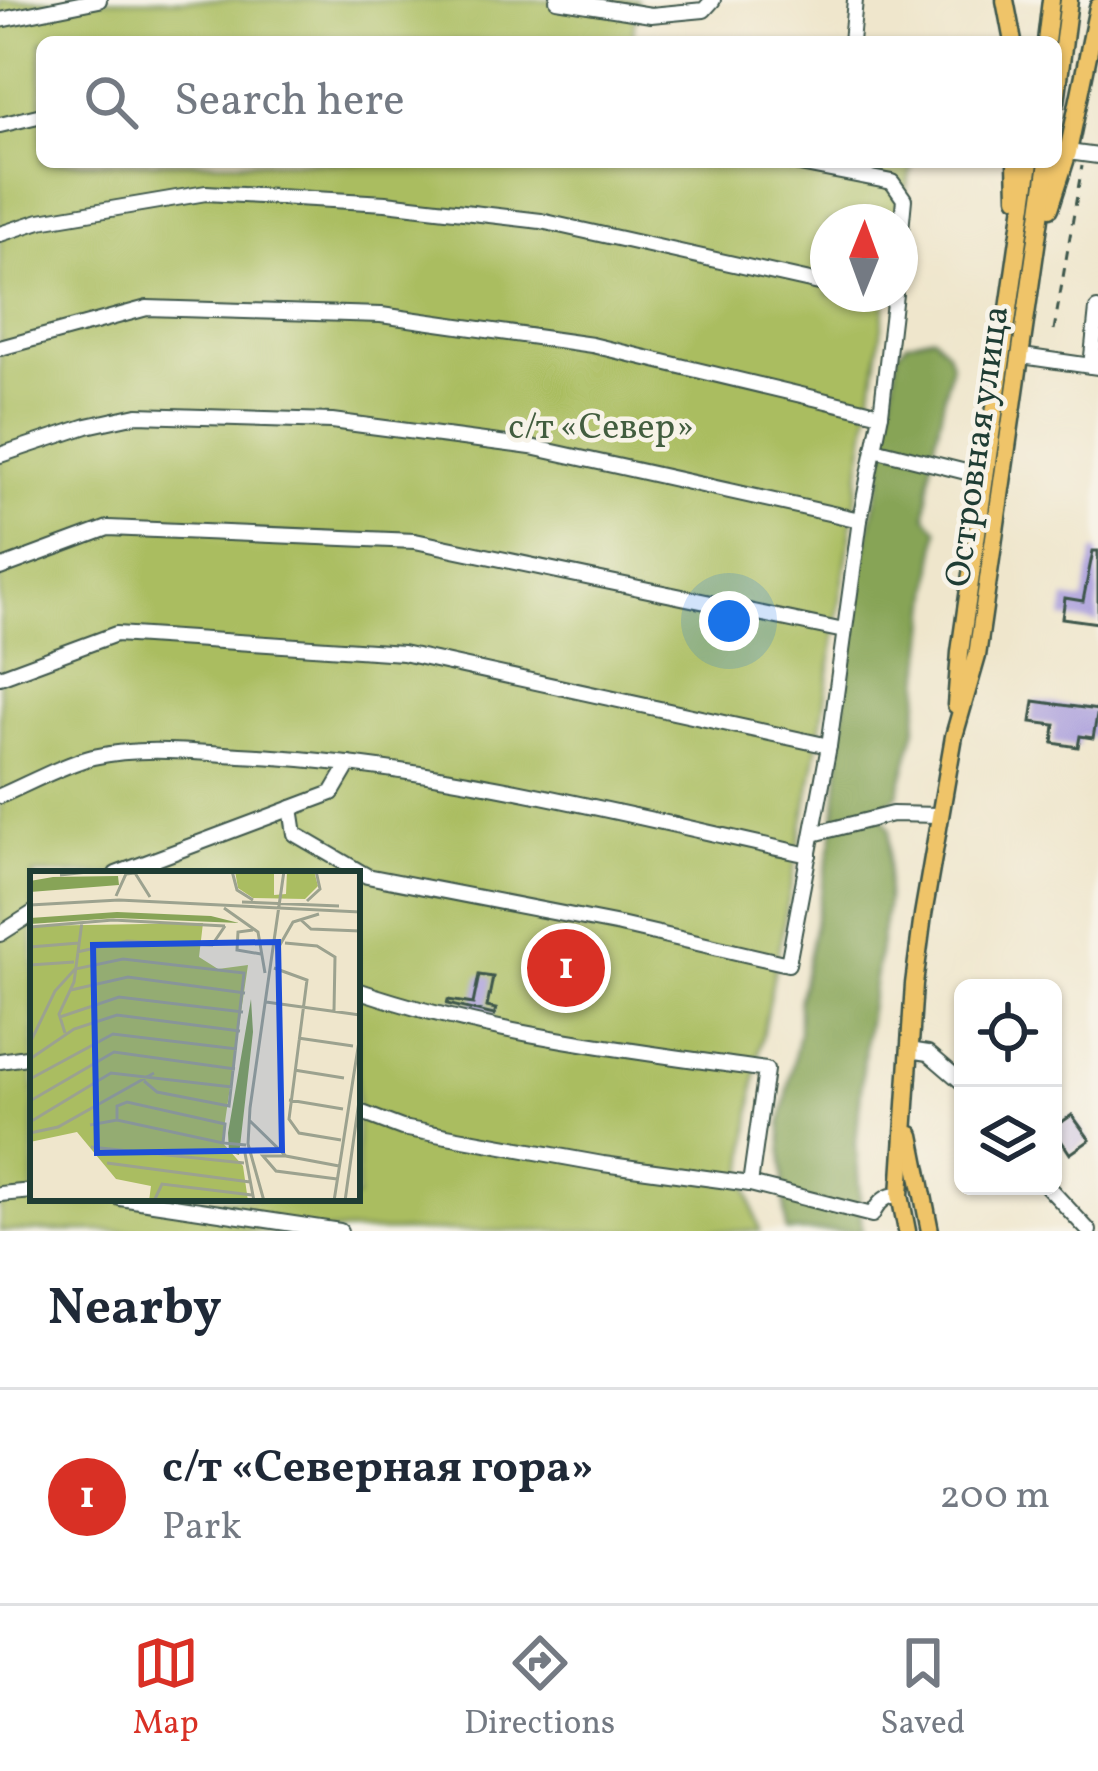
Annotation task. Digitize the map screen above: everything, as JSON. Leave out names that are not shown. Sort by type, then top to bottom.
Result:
[{"type":"main road","points":[[1005,0],[1012,36]]},
{"type":"main road","points":[[1047,36],[1051,0]]},
{"type":"main road","points":[[1062,55],[1069,0]]},
{"type":"main road","points":[[1062,166],[1098,7]]},
{"type":"main road","points":[[1017,168],[1028,248]]},
{"type":"main road","name":"Островная улица","points":[[907,1231],[900,1195],[914,983],[954,736],[977,656],[1022,356],[1030,168]]},
{"type":"main road","name":"Островная улица","points":[[954,736],[959,652],[986,477],[1047,168]]},
{"type":"main road","points":[[1028,248],[1061,168]]},
{"type":"main road","name":"Островная улица","points":[[908,1122],[930,1231]]},
{"type":"street","points":[[0,20],[99,0]]},
{"type":"street","points":[[557,0],[651,15],[704,10],[713,0]]},
{"type":"street","points":[[852,36],[855,0]]},
{"type":"street","points":[[0,125],[36,116]]},
{"type":"street","points":[[1068,152],[1098,156]]},
{"type":"street","points":[[820,168],[892,182],[904,204]]},
{"type":"street","points":[[0,234],[40,220],[206,194],[386,203],[541,221],[810,280]]},
{"type":"street","points":[[0,348],[147,308],[381,315],[592,345],[880,414]]},
{"type":"street","points":[[1022,356],[1094,367],[1097,309]]},
{"type":"street","points":[[360,872],[788,964],[829,746],[893,312]]},
{"type":"street","points":[[0,455],[137,415],[332,421],[531,447],[860,520]]},
{"type":"street","points":[[874,449],[986,477]]},
{"type":"street","points":[[0,568],[107,528],[415,541],[844,631]]},
{"type":"street","points":[[0,676],[116,634],[404,652],[829,746]]},
{"type":"street","points":[[0,796],[92,757],[121,753],[281,757],[530,791],[809,855]]},
{"type":"street","points":[[124,871],[332,793],[349,764]]},
{"type":"street","points":[[291,808],[295,834],[358,871]]},
{"type":"street","points":[[813,834],[892,814],[939,815]]},
{"type":"street","points":[[0,934],[30,915]]},
{"type":"street","points":[[360,991],[428,1014],[560,1040],[766,1070],[750,1184]]},
{"type":"street","points":[[909,1051],[928,1053],[954,1075]]},
{"type":"street","points":[[0,1061],[30,1056]]},
{"type":"street","points":[[360,1112],[402,1128],[603,1164],[750,1184],[870,1223],[877,1204],[891,1194],[900,1195]]},
{"type":"street","points":[[0,1194],[30,1191]]},
{"type":"street","points":[[1055,1195],[1089,1231]]},
{"type":"street","points":[[140,1201],[340,1231]]},
{"type":"path","points":[[1054,330],[1082,166]]},
{"type":"green space","name":"с/т «Север»","points":[[0,0],[637,0],[633,36],[36,36],[36,168],[801,168],[850,178],[853,168],[912,168],[902,204],[810,204],[810,312],[884,312],[819,739],[757,1062],[744,1177],[760,1231],[0,1231]]},
{"type":"green space","points":[[933,336],[951,363],[926,516],[938,530],[916,728],[898,795],[879,811],[890,829],[887,902],[866,1036],[856,1143],[862,1231],[786,1231],[781,1125],[799,1033],[799,1003],[834,829],[854,599],[881,477],[898,352],[908,342]]},
{"type":"building","points":[[1093,551],[1098,551],[1098,623],[1062,618],[1065,598],[1083,601]]},
{"type":"building","points":[[1034,701],[1098,710],[1093,738],[1080,736],[1078,747],[1053,743],[1055,725],[1031,722]]},
{"type":"building","points":[[479,975],[493,977],[487,1007],[496,1009],[494,1015],[447,1004],[448,1000],[473,1004]]},
{"type":"building","points":[[1072,1115],[1090,1140],[1070,1154],[1062,1142],[1062,1122]]},
{"type":"place","name":"с/т «Северная гора»","points":[[566,968]]}]
